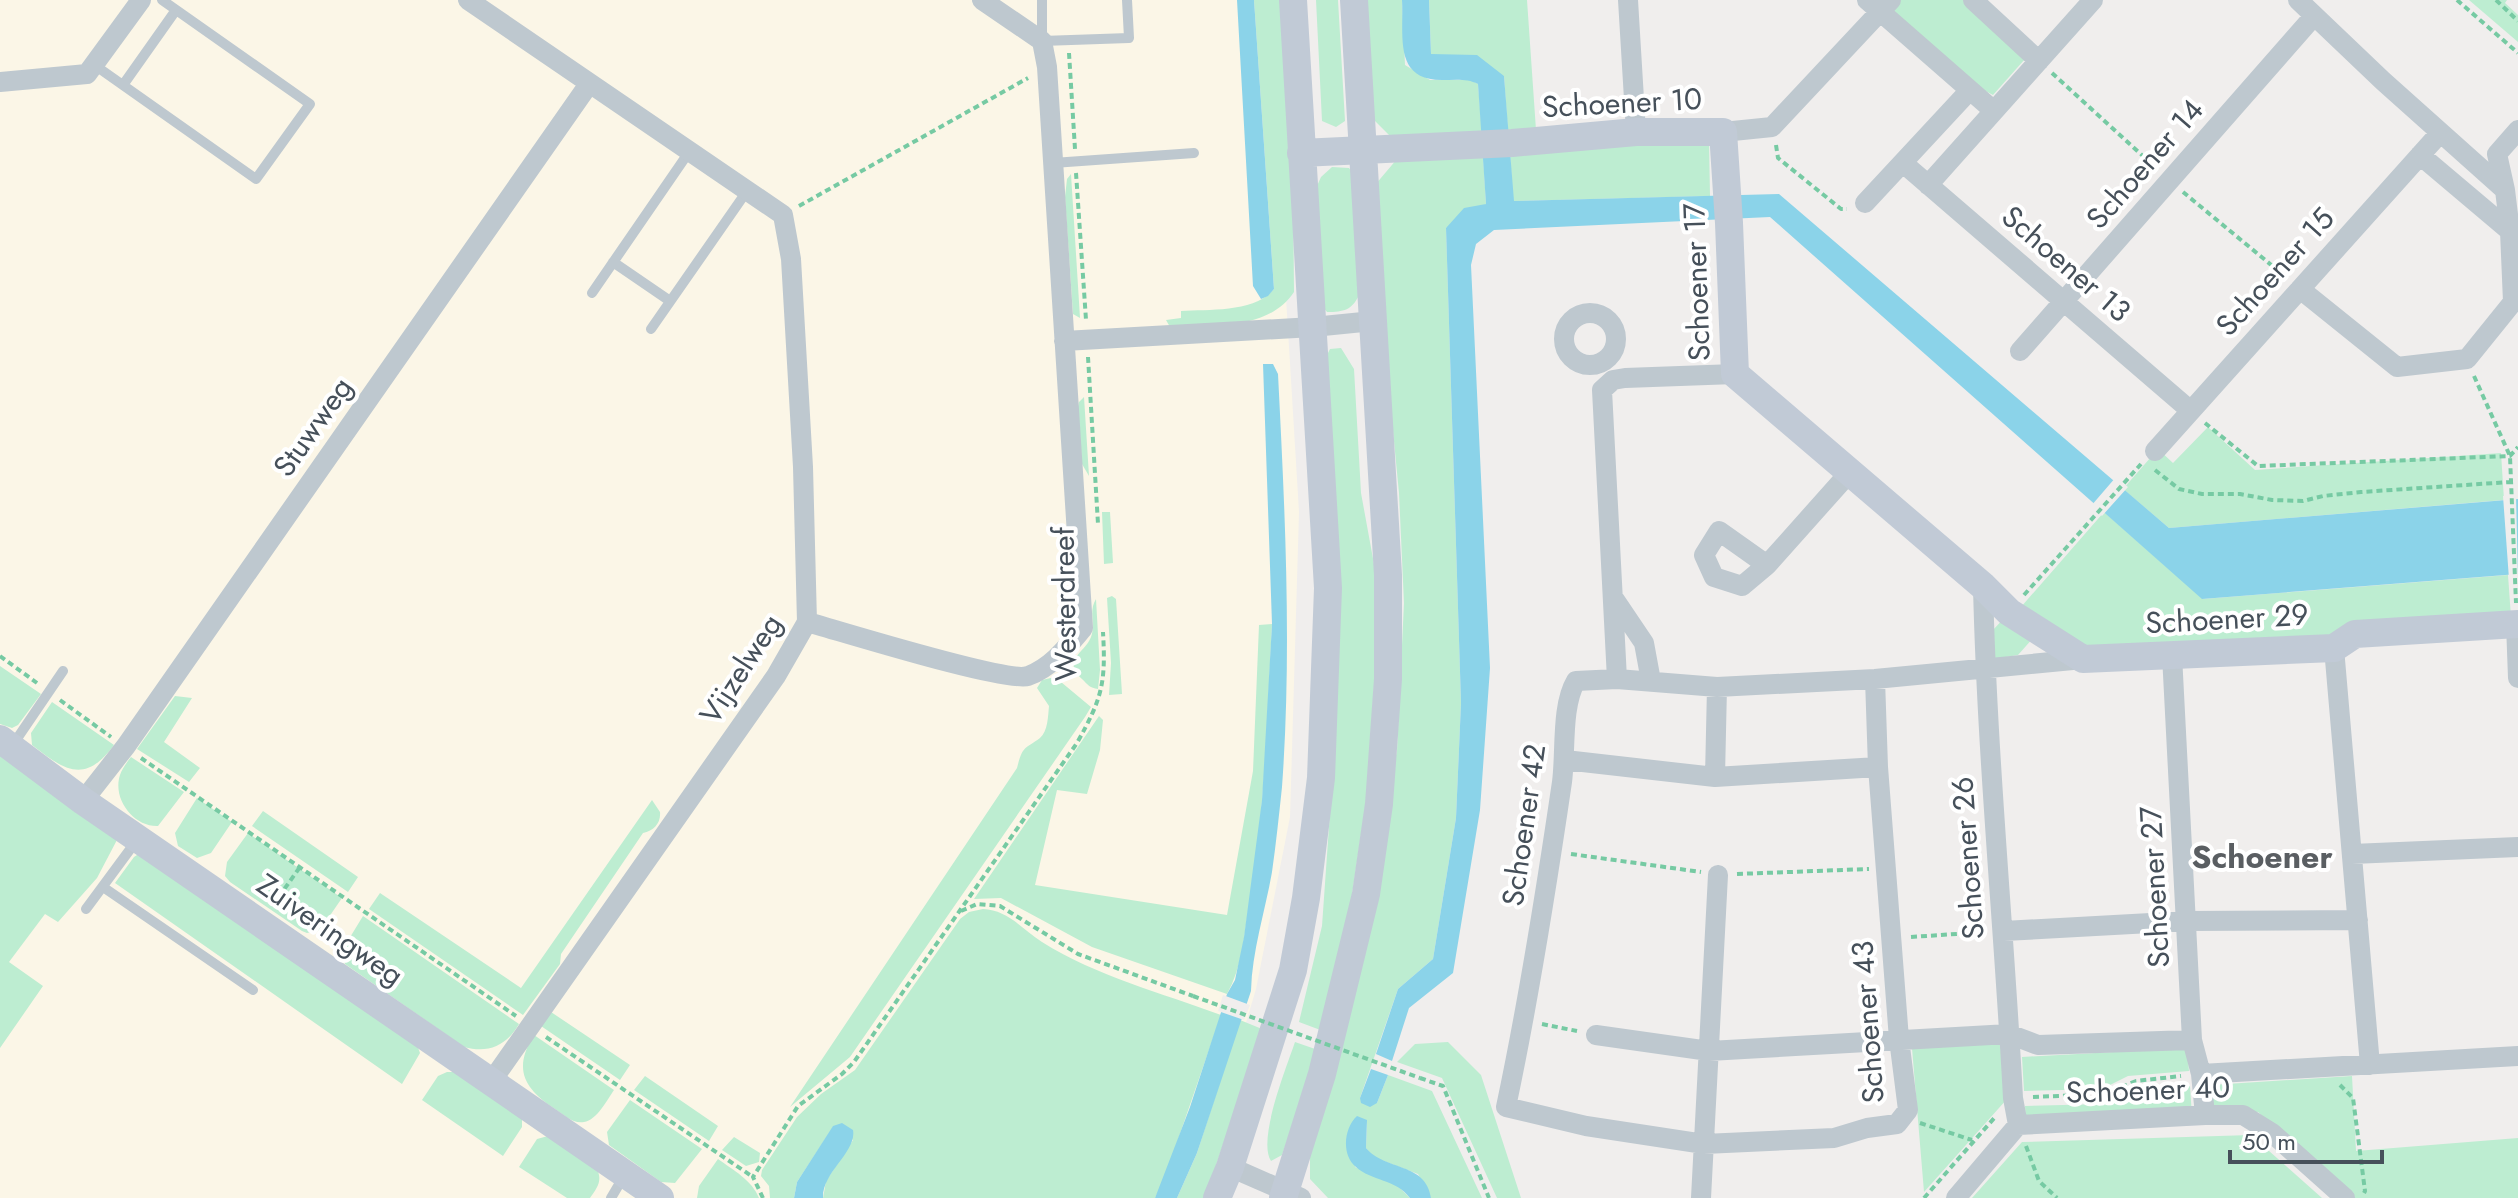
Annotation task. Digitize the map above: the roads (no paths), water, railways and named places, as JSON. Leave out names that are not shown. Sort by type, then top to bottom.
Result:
[{"type":"main road","points":[[1217,1198],[1230,1167],[1293,970],[1306,898],[1321,778],[1328,588],[1293,0]]},
{"type":"main road","points":[[1290,1196],[1366,894],[1379,804],[1388,679],[1388,575],[1354,0]]},
{"type":"main road","name":"Schoener 10","points":[[1301,153],[1512,143],[1636,132],[1723,132]]},
{"type":"main road","name":"Schoener 17","points":[[1723,132],[1735,374],[1983,586],[2009,612],[2083,659]]},
{"type":"main road","name":"Schoener 29","points":[[2083,659],[2334,648],[2355,634],[2517,624]]},
{"type":"main road","name":"Zuiveringweg","points":[[5,743],[83,801],[491,1082],[618,1186],[660,1198]]},
{"type":"street","points":[[0,82],[87,74],[141,0]]},
{"type":"street","points":[[468,0],[747,191]]},
{"type":"street","points":[[807,622],[990,673],[1025,677],[1058,659],[1083,628],[1047,67],[1042,41],[982,0]]},
{"type":"street","points":[[1628,0],[1636,132]]},
{"type":"street","points":[[1973,0],[2039,61]]},
{"type":"street","points":[[1928,185],[2093,0]]},
{"type":"street","points":[[2298,0],[2505,190]]},
{"type":"street","points":[[1879,4],[1994,111]]},
{"type":"street","name":"Schoener 10","points":[[1723,132],[1772,127],[1879,4]]},
{"type":"street","name":"Schoener 14","points":[[2020,351],[2314,16]]},
{"type":"street","name":"Stuwweg","points":[[83,801],[589,84]]},
{"type":"street","points":[[1865,203],[1970,90]]},
{"type":"street","points":[[2469,158],[2497,154],[2518,130]]},
{"type":"street","name":"Schoener 15","points":[[2149,457],[2440,133]]},
{"type":"street","points":[[2300,289],[2397,367],[2467,359],[2513,302],[2510,231],[2497,154]]},
{"type":"street","points":[[2420,155],[2510,231]]},
{"type":"street","name":"Schoener 13","points":[[1903,163],[2191,411]]},
{"type":"street","name":"Vijzelweg","points":[[491,1082],[776,676],[807,622],[803,467],[791,259],[783,215],[747,191]]},
{"type":"street","points":[[1064,341],[1373,321]]},
{"type":"street","points":[[1605,360],[1613,380]]},
{"type":"street","points":[[1617,679],[1602,390],[1613,380],[1735,374]]},
{"type":"street","points":[[1767,565],[1850,472]]},
{"type":"street","name":"Schoener 26","points":[[1983,586],[1985,667],[2013,1098],[2018,1125]]},
{"type":"street","points":[[1615,600],[1644,643],[1651,681]]},
{"type":"street","points":[[2517,624],[2518,678]]},
{"type":"street","points":[[2334,648],[2370,1065]]},
{"type":"street","name":"Schoener 27","points":[[2172,655],[2192,1040],[2201,1074],[2205,1115]]},
{"type":"street","name":"Schoener 29","points":[[1617,679],[1717,687],[1875,679],[2083,659]]},
{"type":"street","name":"Schoener 42","points":[[1617,679],[1576,681],[1569,693],[1565,760],[1524,1020],[1506,1107],[1586,1126],[1704,1144]]},
{"type":"street","name":"Schoener 43","points":[[1704,1144],[1834,1138],[1867,1128],[1897,1124],[1908,1110],[1899,1039],[1878,767],[1875,679]]},
{"type":"street","points":[[1715,777],[1717,687]]},
{"type":"street","points":[[1565,760],[1715,777],[1878,767]]},
{"type":"street","points":[[2352,854],[2518,847]]},
{"type":"street","points":[[1701,1198],[1718,875]]},
{"type":"street","points":[[2004,931],[2187,921],[2358,920]]},
{"type":"street","points":[[1596,1035],[1709,1051],[2009,1034],[2038,1045],[2192,1040]]},
{"type":"street","points":[[2201,1074],[2518,1056]]},
{"type":"street","name":"Schoener 40","points":[[2018,1125],[2243,1115],[2272,1133],[2345,1198]]},
{"type":"street","points":[[1956,1198],[2018,1125]]},
{"type":"street","points":[[1230,1167],[1290,1196]]},
{"type":"lane","points":[[93,64],[256,179],[310,104],[162,0]]},
{"type":"lane","points":[[1042,0],[1042,41],[1129,38],[1127,0]]},
{"type":"lane","points":[[123,85],[176,10]]},
{"type":"lane","points":[[592,293],[689,152]]},
{"type":"lane","points":[[1053,163],[1194,153]]},
{"type":"lane","points":[[651,329],[747,191]]},
{"type":"lane","points":[[613,262],[670,301]]},
{"type":"lane","points":[[5,743],[63,671]]},
{"type":"lane","points":[[86,909],[138,838]]},
{"type":"lane","points":[[103,887],[253,990]]},
{"type":"water","points":[[1237,0],[1254,0],[1274,289],[1261,299],[1253,286]]},
{"type":"water","points":[[1402,0],[1429,0],[1431,54],[1477,55],[1504,76],[1514,201],[1779,194],[2169,528],[2518,499],[2518,574],[2202,599],[1770,217],[1494,230],[1476,244],[1471,265],[1490,668],[1480,810],[1453,973],[1409,1008],[1392,1061],[1376,1054],[1398,989],[1433,959],[1456,818],[1461,703],[1446,228],[1464,208],[1486,204],[1478,84],[1465,80],[1426,78],[1415,73],[1404,54]]},
{"type":"water","points":[[1263,364],[1273,364],[1278,374],[1286,580],[1285,735],[1273,861],[1256,946],[1251,991],[1197,1153],[1177,1198],[1155,1198],[1190,1107],[1227,994],[1235,980],[1244,937],[1262,800],[1272,624]]},
{"type":"water","points":[[1371,1069],[1388,1075],[1377,1103],[1370,1107],[1361,1103],[1360,1098]]},
{"type":"water","points":[[1357,1116],[1367,1120],[1366,1148],[1421,1178],[1428,1186],[1431,1198],[1410,1198],[1398,1187],[1362,1172],[1351,1162],[1346,1149],[1347,1134]]},
{"type":"water","points":[[842,1123],[853,1130],[853,1138],[828,1180],[823,1198],[794,1198],[797,1182],[833,1126]]},
{"type":"district","name":"Schoener","points":[[2262,857]]}]
